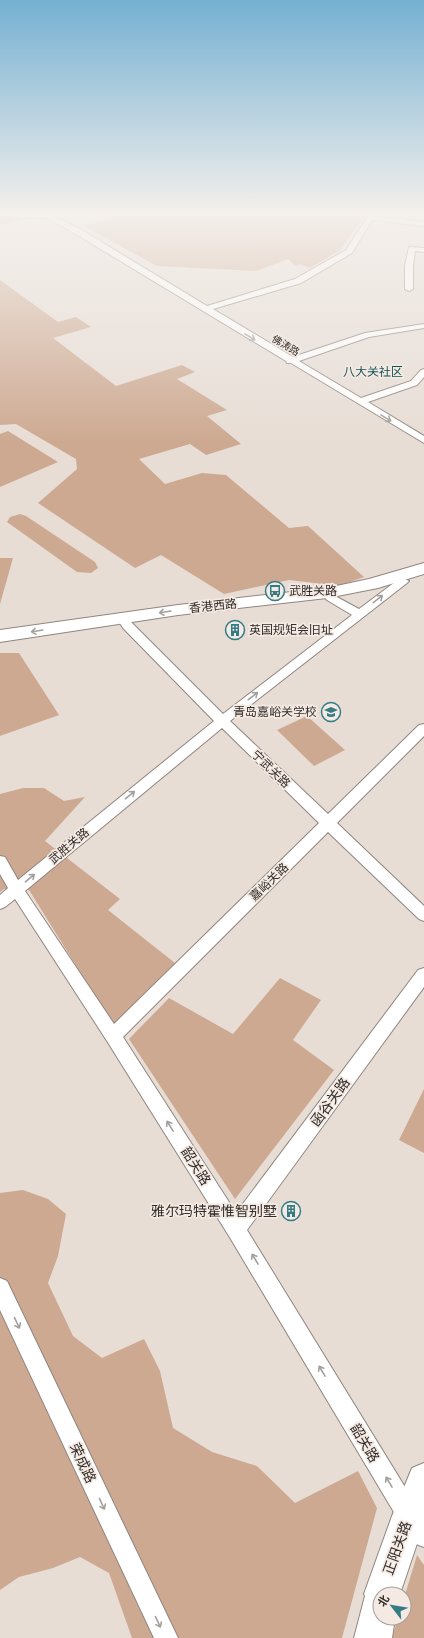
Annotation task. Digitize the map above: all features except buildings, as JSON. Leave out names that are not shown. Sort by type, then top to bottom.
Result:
[{"type":"main road","name":"香港西路","points":[[0,636],[178,610],[327,593],[372,584],[424,568]]},
{"type":"main road","name":"正阳关路","points":[[386,1586],[416,1526],[424,1480]]},
{"type":"main road","points":[[373,1638],[375,1626]]},
{"type":"street","name":"佛涛路","points":[[172,289],[424,440]]},
{"type":"street","points":[[205,310],[271,289]]},
{"type":"street","points":[[290,360],[368,335],[424,326]]},
{"type":"street","points":[[360,402],[414,383],[424,372]]},
{"type":"street","points":[[414,383],[424,389]]},
{"type":"street","name":"武胜关路","points":[[0,903],[222,720],[403,581]]},
{"type":"street","points":[[327,593],[331,598],[359,614]]},
{"type":"street","name":"宁武关路","points":[[122,618],[127,625],[222,720],[328,824],[424,915]]},
{"type":"street","name":"嘉峪关路","points":[[113,1036],[424,728]]},
{"type":"street","name":"韶关路","points":[[0,861],[16,890],[113,1036],[236,1229],[416,1526]]},
{"type":"street","name":"函谷关路","points":[[236,1229],[424,975]]},
{"type":"street","name":"荣成路","points":[[0,1288],[166,1638]]},
{"type":"shaded area","points":[[0,289],[13,289],[58,322],[76,317],[91,327],[53,338],[116,386],[182,365],[195,372],[177,379],[227,410],[207,416],[241,444],[206,455],[190,444],[139,459],[165,484],[202,473],[226,475],[289,528],[308,526],[364,577],[339,586],[289,580],[224,594],[161,555],[135,568],[38,503],[77,469],[76,459],[16,424],[0,425]]},
{"type":"shaded area","points":[[8,431],[58,462],[0,487],[0,434]]},
{"type":"shaded area","points":[[20,514],[26,516],[95,562],[98,568],[91,573],[77,572],[7,522],[10,517]]},
{"type":"shaded area","points":[[0,558],[13,558],[0,604]]},
{"type":"shaded area","points":[[0,653],[19,653],[59,715],[0,736]]},
{"type":"shaded area","points":[[307,716],[345,750],[314,766],[277,730]]},
{"type":"shaded area","points":[[23,788],[44,788],[64,801],[85,797],[45,841],[120,899],[108,910],[175,963],[113,1025],[29,890],[4,889],[0,892],[0,794]]},
{"type":"shaded area","points":[[280,978],[321,1000],[293,1040],[334,1070],[235,1199],[129,1039],[169,998],[233,1034]]},
{"type":"shaded area","points":[[424,1089],[424,1153],[399,1140]]},
{"type":"shaded area","points":[[23,1190],[48,1199],[66,1214],[58,1256],[48,1283],[73,1336],[102,1358],[144,1339],[160,1371],[173,1428],[212,1452],[257,1466],[295,1503],[358,1471],[377,1508],[342,1638],[132,1638],[109,1573],[80,1557],[53,1568],[19,1577],[0,1590],[0,1193]]},
{"type":"shaded area","points":[[417,1555],[424,1565],[424,1638],[392,1638],[396,1626],[412,1626],[412,1586],[408,1586]]},
{"type":"place","name":"武胜关路","points":[[275,591]]},
{"type":"place","name":"英国规矩会旧址","points":[[235,630]]},
{"type":"place","name":"青岛嘉峪关学校","points":[[331,712]]},
{"type":"place","name":"雅尔玛特霍惟智别墅","points":[[291,1211]]},
{"type":"district","name":"八大关社区","points":[[373,372]]}]
